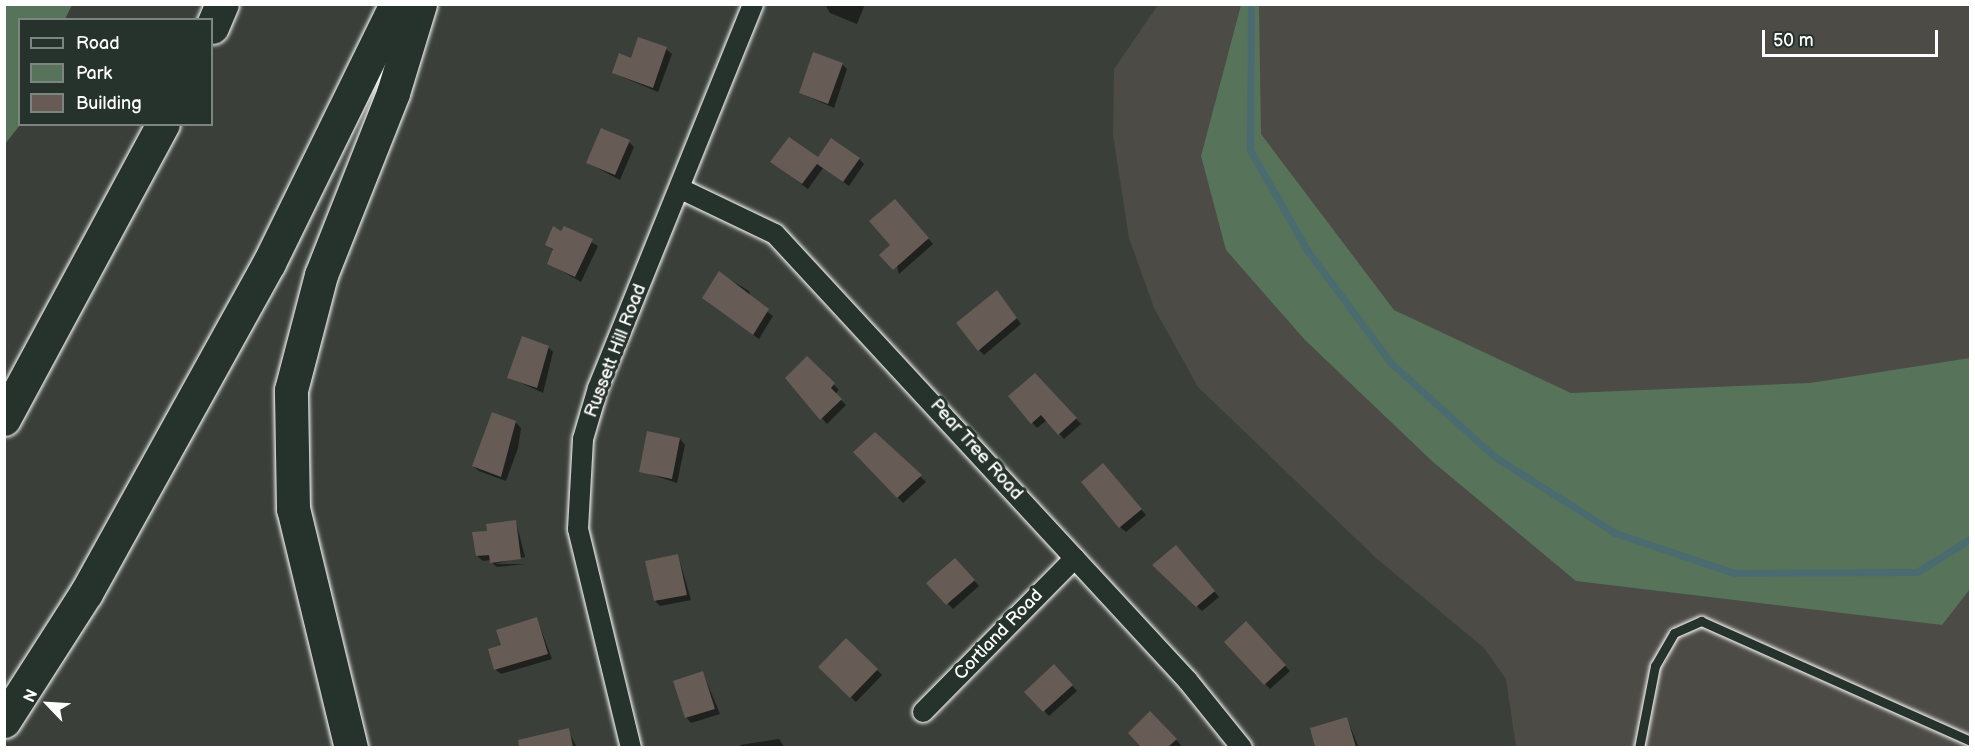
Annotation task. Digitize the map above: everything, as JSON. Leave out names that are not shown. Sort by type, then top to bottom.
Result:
[{"type":"highway","points":[[213,25],[222,4]]},
{"type":"highway","points":[[4,721],[86,594],[269,263],[396,4]]},
{"type":"highway","points":[[351,747],[293,509],[291,390],[321,276],[393,93],[420,4]]},
{"type":"highway","points":[[4,419],[162,126]]},
{"type":"street","name":"Russett Hill Road","points":[[631,747],[578,529],[578,486],[583,439],[598,388],[681,189],[753,4]]},
{"type":"street","name":"Pear Tree Road","points":[[681,189],[775,234],[1075,558],[1242,747]]},
{"type":"street","name":"Cortland Road","points":[[923,712],[1075,558]]},
{"type":"lane","points":[[1639,747],[1655,666],[1674,633],[1701,621],[1971,741]]},
{"type":"shaded area","points":[[1158,5],[1970,5],[1970,747],[1516,747],[1506,679],[1484,648],[1376,558],[1198,387],[1154,308],[1129,238],[1113,135],[1114,69]]},
{"type":"green space","points":[[5,4],[72,5],[66,18],[18,18],[19,126],[5,144]]},
{"type":"green space","points":[[1241,5],[1259,5],[1261,134],[1394,310],[1571,393],[1810,383],[1970,358],[1970,589],[1942,625],[1576,581],[1433,462],[1305,340],[1226,250],[1201,156]]},
{"type":"building","points":[[638,37],[667,47],[653,88],[612,73],[619,53],[631,58]]},
{"type":"building","points":[[813,52],[843,63],[828,104],[799,93]]},
{"type":"building","points":[[601,128],[630,140],[615,175],[586,163]]},
{"type":"building","points":[[789,137],[818,157],[831,138],[860,158],[843,182],[817,164],[802,184],[770,162]]},
{"type":"building","points":[[895,199],[929,238],[893,270],[879,255],[890,245],[869,221]]},
{"type":"building","points":[[553,226],[561,231],[564,226],[593,239],[575,277],[547,264],[553,249],[545,245]]},
{"type":"building","points":[[719,271],[769,309],[753,335],[702,298]]},
{"type":"building","points":[[997,290],[1017,318],[978,351],[956,323]]},
{"type":"building","points":[[522,336],[549,346],[537,388],[507,378]]},
{"type":"building","points":[[807,356],[835,383],[831,388],[842,399],[820,420],[785,378]]},
{"type":"building","points":[[1035,373],[1077,418],[1058,435],[1041,415],[1031,424],[1008,396]]},
{"type":"building","points":[[492,412],[516,421],[501,477],[472,466]]},
{"type":"building","points":[[647,431],[680,438],[672,479],[639,472]]},
{"type":"building","points":[[875,432],[922,475],[897,498],[853,452]]},
{"type":"building","points":[[1103,463],[1142,509],[1119,528],[1081,482]]},
{"type":"building","points":[[516,520],[521,559],[490,563],[489,555],[476,556],[472,532],[487,531],[486,524]]},
{"type":"building","points":[[1176,545],[1215,591],[1196,607],[1152,565]]},
{"type":"building","points":[[678,554],[687,595],[654,601],[645,561]]},
{"type":"building","points":[[955,558],[975,580],[946,605],[926,583]]},
{"type":"building","points":[[537,617],[548,654],[494,670],[488,649],[501,645],[496,630]]},
{"type":"building","points":[[1246,621],[1286,665],[1264,685],[1224,642]]},
{"type":"building","points":[[846,638],[878,669],[850,698],[818,667]]},
{"type":"building","points":[[1054,664],[1073,685],[1043,712],[1024,692]]},
{"type":"building","points":[[703,671],[715,709],[685,718],[673,681]]},
{"type":"building","points":[[1150,711],[1177,739],[1168,747],[1141,747],[1128,733]]},
{"type":"building","points":[[1347,717],[1356,747],[1315,747],[1310,728]]},
{"type":"building","points":[[569,728],[573,747],[519,747],[518,740]]},
{"type":"waterway","points":[[1251,4],[1250,150],[1307,250],[1391,363],[1495,457],[1615,533],[1734,573],[1917,572],[1970,539]]}]
